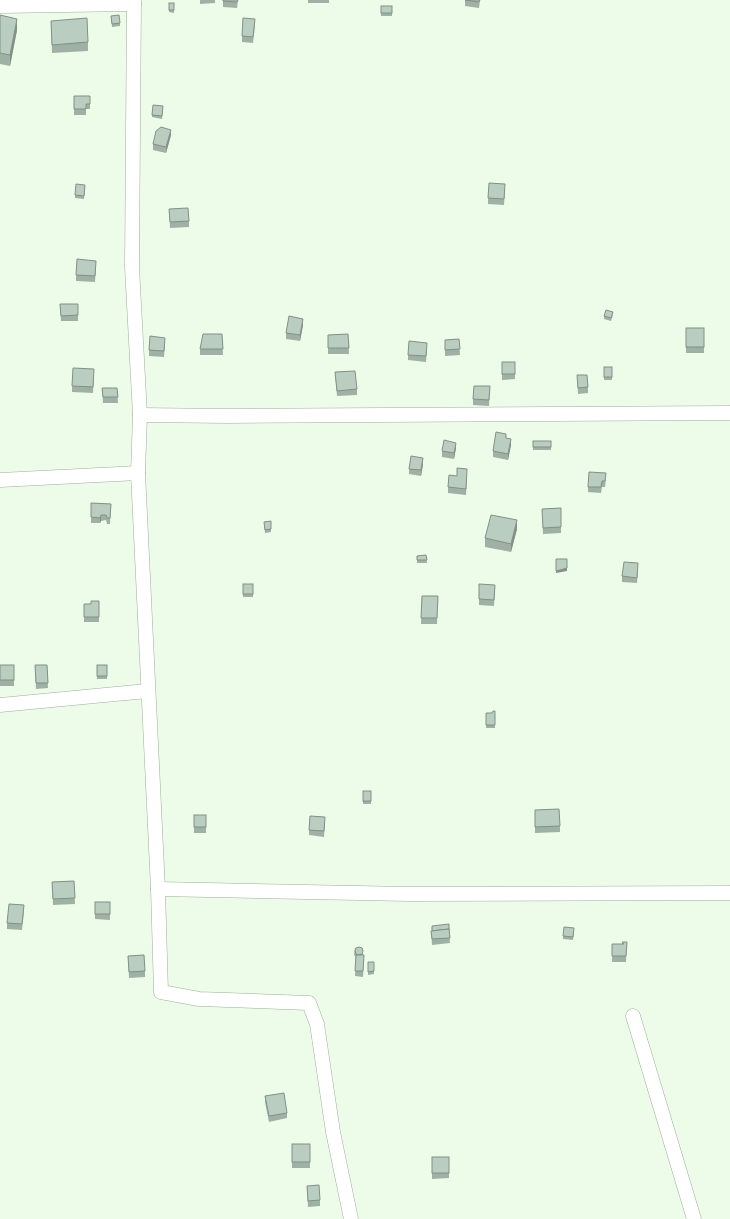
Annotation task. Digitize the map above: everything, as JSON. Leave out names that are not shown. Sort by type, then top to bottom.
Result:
[{"type":"street","points":[[0,6],[134,2],[132,267],[140,415],[138,473],[147,691],[158,889],[161,992],[199,999],[309,1003],[317,1024],[333,1132],[351,1219]]},
{"type":"street","points":[[140,415],[228,416],[730,413]]},
{"type":"street","points":[[0,480],[138,473]]},
{"type":"street","points":[[0,705],[147,691]]},
{"type":"street","points":[[158,889],[409,894],[730,892]]},
{"type":"street","points":[[633,1016],[694,1219]]},
{"type":"building","points":[[223,0],[238,0],[237,2]]},
{"type":"building","points":[[465,0],[480,0],[479,2]]},
{"type":"building","points":[[169,3],[174,3],[174,10],[169,10]]},
{"type":"building","points":[[381,6],[392,6],[392,13],[381,13]]},
{"type":"building","points":[[0,15],[17,19],[10,55],[0,53]]},
{"type":"building","points":[[119,15],[120,23],[112,24],[111,16]]},
{"type":"building","points":[[87,18],[88,42],[52,45],[51,21]]},
{"type":"building","points":[[243,18],[255,19],[253,37],[242,36]]},
{"type":"building","points":[[74,96],[90,96],[90,104],[86,104],[86,109],[74,109]]},
{"type":"building","points":[[153,105],[163,106],[162,116],[152,115]]},
{"type":"building","points":[[161,127],[171,130],[166,147],[153,144],[156,131]]},
{"type":"building","points":[[489,183],[505,184],[504,199],[488,198]]},
{"type":"building","points":[[76,184],[85,185],[84,196],[75,195]]},
{"type":"building","points":[[188,208],[189,221],[170,222],[169,209]]},
{"type":"building","points":[[77,259],[96,261],[95,276],[76,275]]},
{"type":"building","points":[[60,304],[78,304],[78,315],[61,316]]},
{"type":"building","points":[[606,310],[613,312],[611,318],[604,316]]},
{"type":"building","points":[[289,316],[303,319],[300,335],[286,333]]},
{"type":"building","points":[[686,328],[704,328],[704,347],[686,347]]},
{"type":"building","points":[[203,334],[222,334],[223,349],[200,349]]},
{"type":"building","points":[[348,334],[349,348],[328,348],[328,335]]},
{"type":"building","points":[[150,336],[165,338],[164,351],[149,350]]},
{"type":"building","points":[[459,339],[460,349],[445,350],[445,340]]},
{"type":"building","points":[[409,341],[427,343],[426,356],[408,355]]},
{"type":"building","points":[[502,362],[515,362],[515,374],[502,374]]},
{"type":"building","points":[[604,367],[612,367],[612,377],[604,377]]},
{"type":"building","points":[[73,368],[94,369],[93,387],[72,386]]},
{"type":"building","points":[[355,371],[357,389],[337,391],[335,372]]},
{"type":"building","points":[[577,375],[587,375],[588,387],[578,388]]},
{"type":"building","points":[[474,386],[490,386],[489,400],[473,399]]},
{"type":"building","points":[[102,388],[117,388],[118,397],[103,397]]},
{"type":"building","points":[[496,432],[506,434],[506,438],[511,439],[508,454],[493,451]]},
{"type":"building","points":[[444,440],[456,443],[454,453],[442,451]]},
{"type":"building","points":[[533,441],[551,441],[551,447],[533,447]]},
{"type":"building","points":[[411,456],[423,458],[421,470],[409,469]]},
{"type":"building","points":[[457,468],[467,469],[466,489],[448,487],[449,475],[457,476]]},
{"type":"building","points":[[589,472],[606,473],[605,481],[602,481],[601,487],[588,487]]},
{"type":"building","points":[[91,503],[111,504],[110,518],[107,518],[106,515],[101,515],[100,518],[91,517]]},
{"type":"building","points":[[561,508],[561,527],[543,528],[542,509]]},
{"type":"building","points":[[491,515],[517,520],[511,544],[485,538]]},
{"type":"building","points":[[271,521],[271,529],[265,530],[264,522]]},
{"type":"building","points":[[426,555],[427,560],[417,560],[417,556]]},
{"type":"building","points":[[556,559],[567,559],[567,568],[556,571]]},
{"type":"building","points":[[624,562],[638,563],[637,578],[622,576]]},
{"type":"building","points":[[243,584],[253,584],[253,594],[243,594]]},
{"type":"building","points":[[479,584],[495,585],[494,600],[479,599]]},
{"type":"building","points":[[422,596],[438,596],[437,618],[421,618]]},
{"type":"building","points":[[91,601],[99,601],[99,617],[84,617],[84,604],[91,604]]},
{"type":"building","points":[[0,665],[14,665],[14,680],[0,680]]},
{"type":"building","points":[[35,665],[47,665],[48,683],[36,683]]},
{"type":"building","points":[[97,665],[107,665],[107,676],[97,676]]},
{"type":"building","points":[[495,711],[495,725],[486,725],[486,713],[492,713]]},
{"type":"building","points":[[363,791],[371,791],[371,801],[363,801]]},
{"type":"building","points":[[559,809],[560,826],[535,827],[535,810]]},
{"type":"building","points":[[194,815],[206,815],[206,827],[194,827]]},
{"type":"building","points":[[310,816],[325,817],[324,831],[309,830]]},
{"type":"building","points":[[74,881],[75,898],[53,899],[52,882]]},
{"type":"building","points":[[95,902],[110,902],[110,914],[95,914]]},
{"type":"building","points":[[9,904],[24,905],[22,924],[7,923]]},
{"type":"building","points":[[449,924],[449,929],[432,931],[432,926]]},
{"type":"building","points":[[564,927],[574,928],[573,937],[563,936]]},
{"type":"building","points":[[449,929],[450,938],[432,939],[431,931]]},
{"type":"building","points":[[622,942],[627,942],[626,956],[612,956],[612,944],[624,944]]},
{"type":"building","points":[[357,947],[361,947],[363,951],[361,955],[357,955],[355,953],[355,949]]},
{"type":"building","points":[[144,955],[145,971],[129,972],[128,956]]},
{"type":"building","points":[[356,955],[364,955],[363,971],[355,971]]},
{"type":"building","points":[[368,962],[374,962],[374,971],[368,972]]},
{"type":"building","points":[[284,1093],[287,1113],[269,1116],[265,1096]]},
{"type":"building","points":[[292,1144],[310,1144],[310,1162],[292,1162]]},
{"type":"building","points":[[432,1157],[449,1157],[449,1173],[432,1173]]},
{"type":"building","points":[[319,1185],[320,1200],[308,1201],[307,1186]]}]
